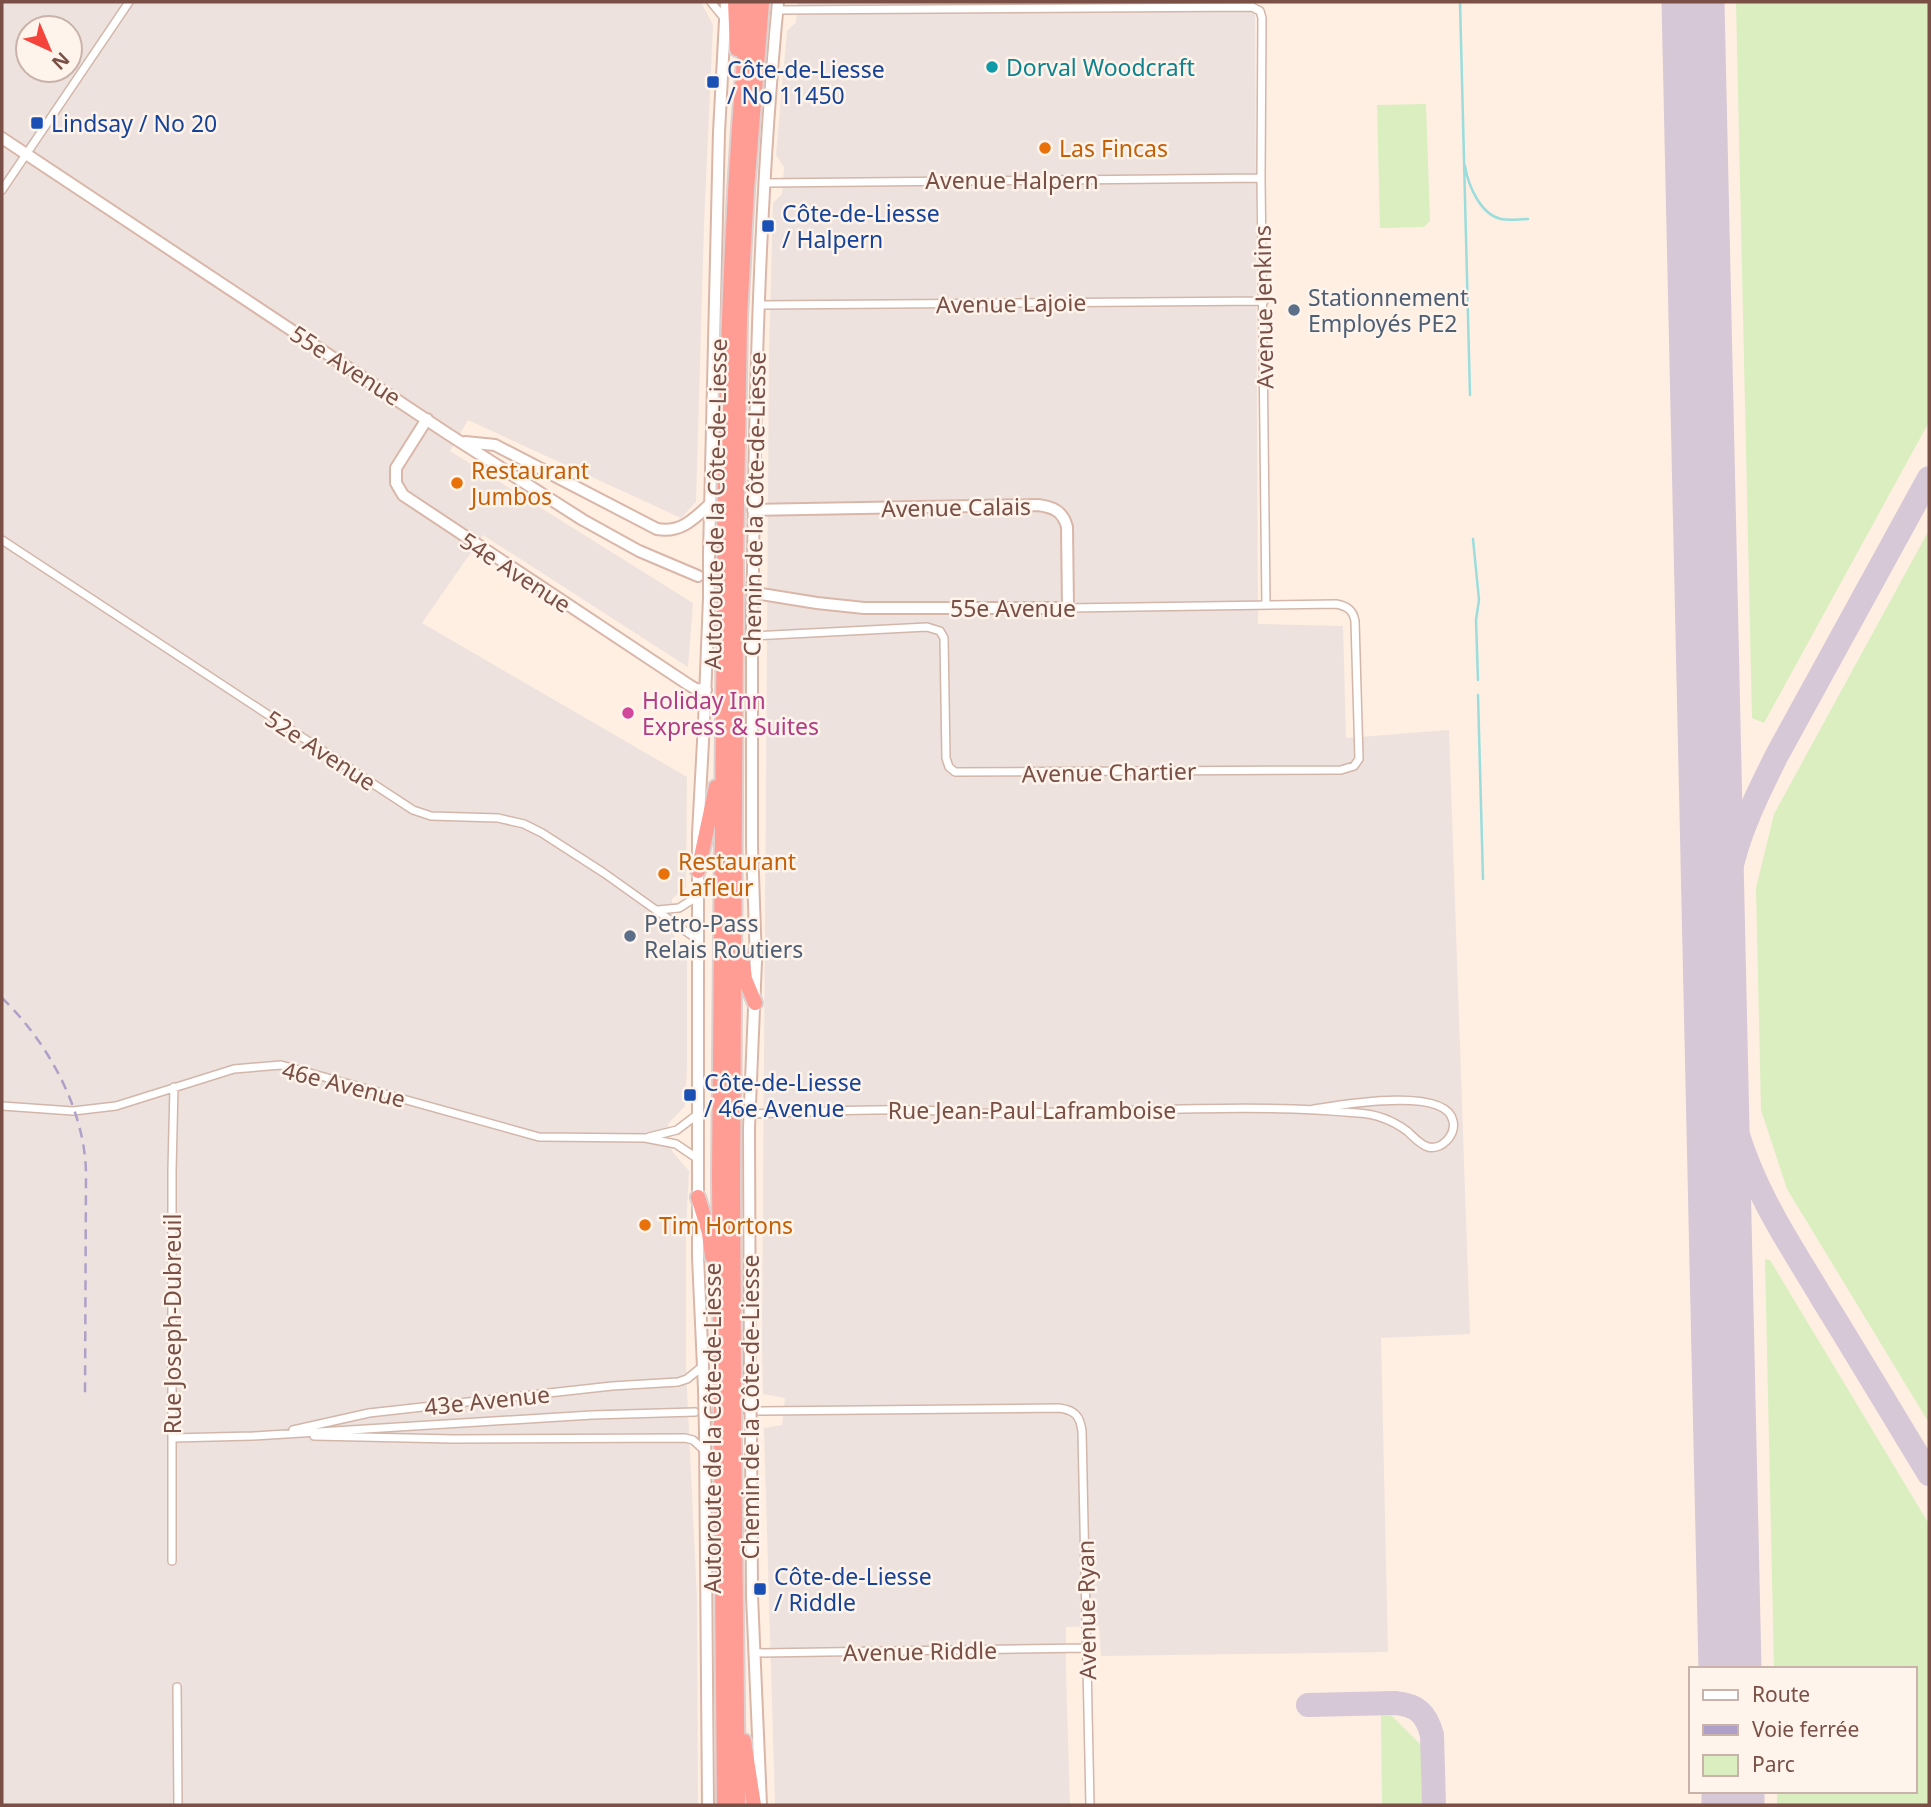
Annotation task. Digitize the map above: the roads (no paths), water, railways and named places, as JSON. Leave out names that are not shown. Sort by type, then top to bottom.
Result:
[{"type":"highway","points":[[735,2],[740,99]]},
{"type":"highway","name":"Autoroute de la Côte-de-Liesse","points":[[738,1805],[727,1389],[733,1177],[735,900],[725,418],[729,281],[749,2]]},
{"type":"highway","name":"Autoroute de la Côte-de-Liesse","points":[[730,563],[740,316],[762,2]]},
{"type":"highway","name":"Autoroute de la Côte-de-Liesse","points":[[727,1389],[720,1318],[723,754],[730,604]]},
{"type":"highway","points":[[698,871],[723,754]]},
{"type":"highway","points":[[735,900],[745,979],[755,1003]]},
{"type":"highway","points":[[698,1196],[709,1233],[720,1318]]},
{"type":"highway","name":"Autoroute de la Côte-de-Liesse","points":[[724,1805],[728,1433]]},
{"type":"highway","points":[[737,1697],[754,1805]]},
{"type":"main road","name":"Chemin de la Côte-de-Liesse","points":[[708,1805],[705,1433],[698,1257],[698,809],[706,690],[718,159],[726,2]]},
{"type":"main road","name":"Chemin de la Côte-de-Liesse","points":[[761,1805],[754,1653],[750,1388],[750,1114],[755,1003],[751,636],[758,305],[764,183],[778,6]]},
{"type":"main road","name":"55e Avenue","points":[[2,138],[460,442],[604,532],[639,551],[698,576]]},
{"type":"main road","name":"54e Avenue","points":[[427,419],[396,468],[396,483],[403,495],[688,685],[706,690]]},
{"type":"main road","points":[[460,442],[495,445],[657,529],[668,531],[682,527],[709,505]]},
{"type":"main road","name":"Avenue Calais","points":[[753,510],[1038,505],[1053,508],[1063,516],[1067,527],[1068,608]]},
{"type":"main road","name":"55e Avenue","points":[[761,594],[874,608],[1068,608]]},
{"type":"street","points":[[2,190],[129,2]]},
{"type":"street","points":[[711,2],[724,18]]},
{"type":"street","points":[[778,6],[1032,6]]},
{"type":"street","name":"Avenue Jenkins","points":[[1032,6],[1252,7],[1259,11],[1262,19],[1266,604]]},
{"type":"street","name":"Avenue Halpern","points":[[764,183],[1261,178]]},
{"type":"street","name":"Avenue Lajoie","points":[[758,305],[1264,300]]},
{"type":"street","name":"52e Avenue","points":[[2,540],[413,810],[431,816],[498,818],[524,824],[552,839],[698,940]]},
{"type":"street","name":"55e Avenue","points":[[1068,608],[1266,604]]},
{"type":"street","name":"Avenue Chartier","points":[[751,636],[927,627],[940,631],[944,638],[946,758],[949,767],[955,772],[1350,768],[1357,762],[1360,753],[1354,614],[1345,606],[1336,604],[1266,604]]},
{"type":"street","points":[[658,910],[679,908],[698,896]]},
{"type":"street","name":"46e Avenue","points":[[2,1106],[74,1111],[116,1106],[234,1069],[281,1065],[539,1137],[645,1138],[676,1144],[698,1159]]},
{"type":"street","name":"Rue Joseph-Dubreuil","points":[[172,1561],[174,1087]]},
{"type":"street","name":"Rue Jean-Paul Laframboise","points":[[750,1114],[912,1110],[988,1113],[1314,1109],[1376,1115],[1400,1126],[1422,1144],[1433,1147],[1447,1140],[1454,1125],[1449,1112],[1438,1105],[1406,1101],[1373,1101],[1314,1109]]},
{"type":"street","name":"46e Avenue","points":[[645,1138],[677,1130],[698,1114]]},
{"type":"street","name":"43e Avenue","points":[[268,1435],[369,1413],[678,1382],[687,1379],[703,1366]]},
{"type":"street","name":"Avenue Ryan","points":[[759,1411],[1050,1408],[1067,1409],[1078,1415],[1082,1431],[1090,1805]]},
{"type":"street","name":"43e Avenue","points":[[172,1438],[268,1435],[592,1415],[695,1412]]},
{"type":"street","name":"43e Avenue","points":[[268,1435],[453,1439],[685,1438],[693,1440],[705,1451]]},
{"type":"street","name":"Avenue Riddle","points":[[754,1653],[1087,1648]]},
{"type":"street","points":[[177,1687],[178,1805]]},
{"type":"waterway","points":[[1460,2],[1470,395]]},
{"type":"waterway","points":[[1465,166],[1472,190],[1487,211],[1501,219],[1528,219]]},
{"type":"waterway","points":[[1473,539],[1479,600],[1476,620],[1478,680]]},
{"type":"waterway","points":[[1478,695],[1483,879]]},
{"type":"tunnel","points":[[701,1412],[752,1411]]},
{"type":"railway","points":[[2,998],[34,1034],[61,1078],[79,1125],[84,1149],[85,1397]]},
{"type":"place","name":"Dorval Woodcraft","points":[[992,67]]},
{"type":"place","name":"Côte-de-Liesse / No 11450","points":[[713,82]]},
{"type":"place","name":"Lindsay / No 20","points":[[37,123]]},
{"type":"place","name":"Las Fincas","points":[[1045,148]]},
{"type":"place","name":"Côte-de-Liesse / Halpern","points":[[768,226]]},
{"type":"place","name":"Stationnement Employés PE2","points":[[1294,310]]},
{"type":"place","name":"Restaurant Jumbos","points":[[457,483]]},
{"type":"place","name":"Holiday Inn Express & Suites","points":[[628,713]]},
{"type":"place","name":"Restaurant Lafleur","points":[[664,874]]},
{"type":"place","name":"Petro-Pass Relais Routiers","points":[[630,936]]},
{"type":"place","name":"Côte-de-Liesse / 46e Avenue","points":[[690,1095]]},
{"type":"place","name":"Tim Hortons","points":[[645,1225]]},
{"type":"place","name":"Côte-de-Liesse / Riddle","points":[[760,1589]]}]
